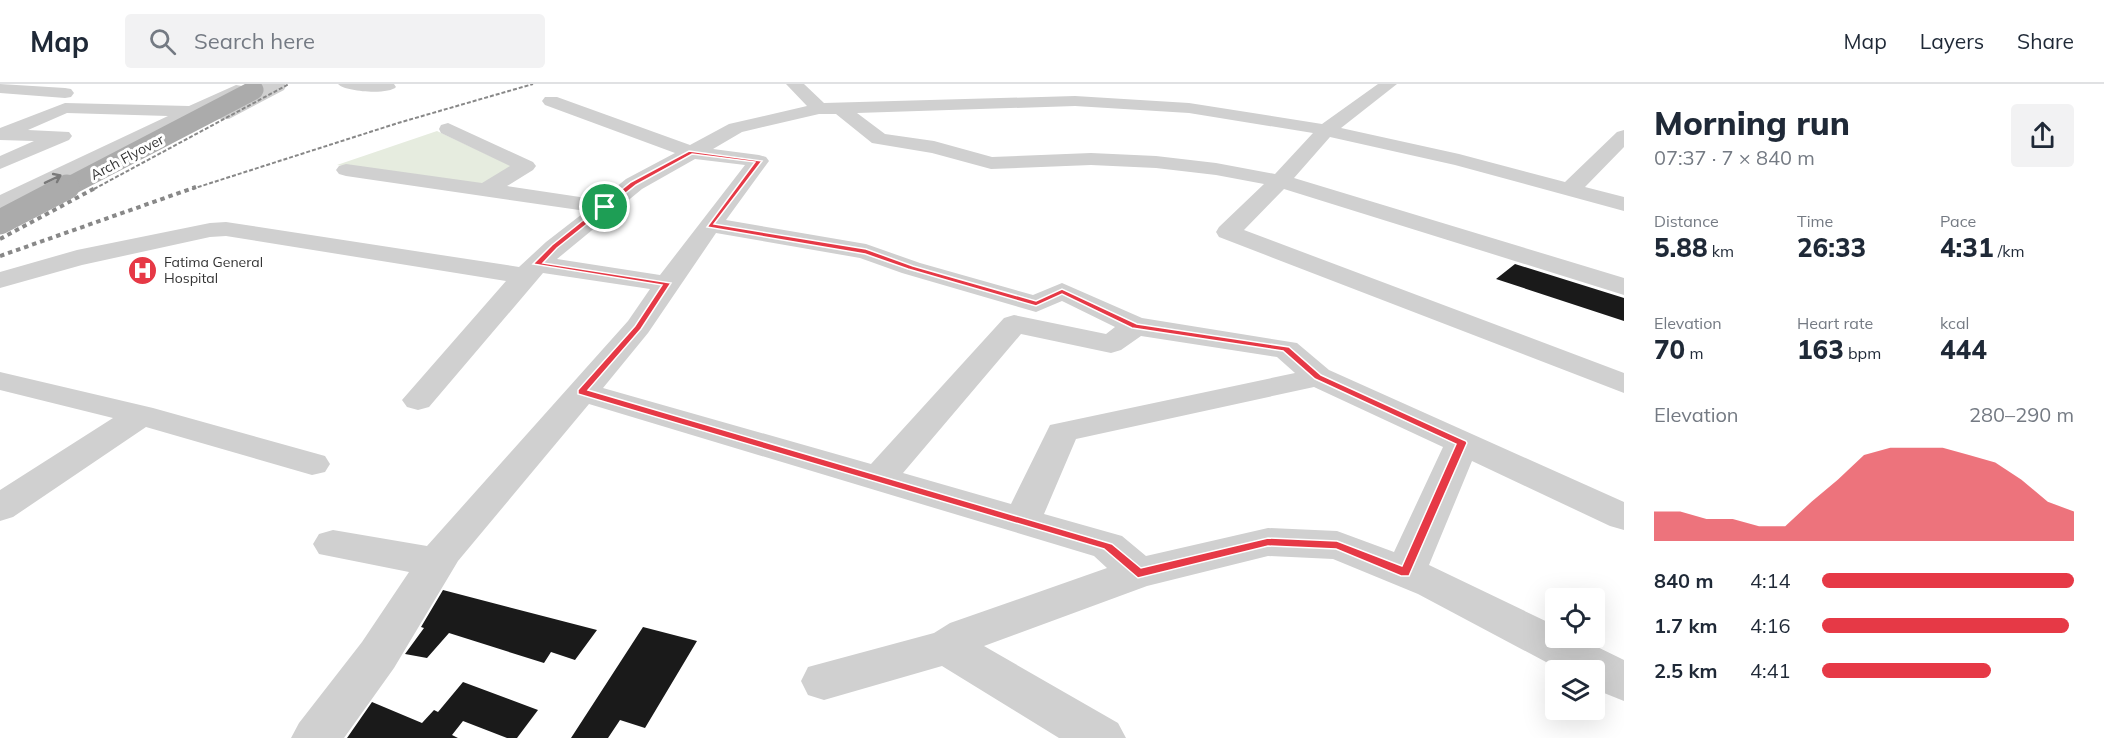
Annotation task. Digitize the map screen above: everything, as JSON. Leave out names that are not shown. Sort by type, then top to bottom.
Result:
[{"type":"main road","name":"Arch Flyover","points":[[0,222],[257,86]]},
{"type":"street","points":[[2,128],[82,84]]},
{"type":"street","points":[[0,211],[46,203],[81,190],[278,86],[212,84]]},
{"type":"street","points":[[346,84],[388,87]]},
{"type":"street","points":[[794,84],[879,139],[934,147],[991,163],[1091,159],[1156,162],[1216,169],[1280,182],[1624,287]]},
{"type":"street","points":[[1389,84],[1326,130],[1280,182],[1228,232],[1624,384]]},
{"type":"street","points":[[0,204],[192,111],[257,86]]},
{"type":"street","points":[[0,89],[65,93]]},
{"type":"street","points":[[418,400],[531,270],[555,247],[634,184],[736,128],[828,108],[1035,92],[1190,108],[1326,130],[1459,160],[1624,204]]},
{"type":"street","points":[[316,738],[378,655],[436,562],[638,327],[667,283],[759,161],[691,152],[551,101]]},
{"type":"street","points":[[2,128],[64,108],[192,111]]},
{"type":"street","points":[[2,162],[122,110]]},
{"type":"street","points":[[2,128],[4,135],[62,136]]},
{"type":"street","points":[[448,129],[526,166],[485,190]]},
{"type":"street","points":[[1570,189],[1620,144]]},
{"type":"street","points":[[346,170],[605,207]]},
{"type":"street","points":[[710,225],[866,252],[921,271],[1036,303],[1062,291],[1135,326],[1286,349],[1318,377],[1624,517]]},
{"type":"street","points":[[0,280],[77,258],[210,230],[226,229],[531,270],[667,283]]},
{"type":"street","points":[[878,479],[1014,324],[1112,344],[1135,326]]},
{"type":"street","points":[[1022,521],[1062,432],[1318,377]]},
{"type":"street","points":[[0,381],[141,415],[312,465]]},
{"type":"street","points":[[582,392],[1108,546],[1138,573]]},
{"type":"street","points":[[0,508],[141,415]]},
{"type":"street","points":[[1405,573],[1462,443]]},
{"type":"street","points":[[824,681],[947,647],[966,635],[1138,573],[1268,542],[1337,545],[1432,583],[1624,682]]},
{"type":"street","points":[[333,544],[436,562]]},
{"type":"street","points":[[947,647],[1101,738]]},
{"type":"shaded area","points":[[437,131],[514,167],[480,187],[337,165]]},
{"type":"building","points":[[1515,264],[1624,298],[1624,321],[1496,279]]},
{"type":"building","points":[[443,590],[597,630],[575,660],[551,652],[544,663],[449,633],[427,658],[405,654],[424,628],[421,627]]},
{"type":"building","points":[[643,627],[697,641],[645,728],[620,720],[608,738],[571,738]]},
{"type":"building","points":[[463,682],[538,710],[517,738],[507,738],[463,721],[452,735],[458,738],[347,738],[372,702],[422,723],[434,710],[438,712]]},
{"type":"railway","points":[[94,189],[289,84]]},
{"type":"railway","points":[[192,189],[398,123],[533,84]]},
{"type":"railway","points":[[0,239],[97,187]]},
{"type":"railway","points":[[0,256],[196,187]]},
{"type":"place","name":"Fatima General Hospital","points":[[143,270]]},
{"type":"route","points":[[691,152],[759,161],[710,225],[866,252],[911,268],[1036,303],[1062,291],[1135,326],[1286,349],[1318,377],[1462,443],[1405,573],[1337,545],[1268,542],[1138,573],[1108,546],[582,392],[638,327],[667,283],[537,264],[605,207],[634,184],[691,152]]}]
